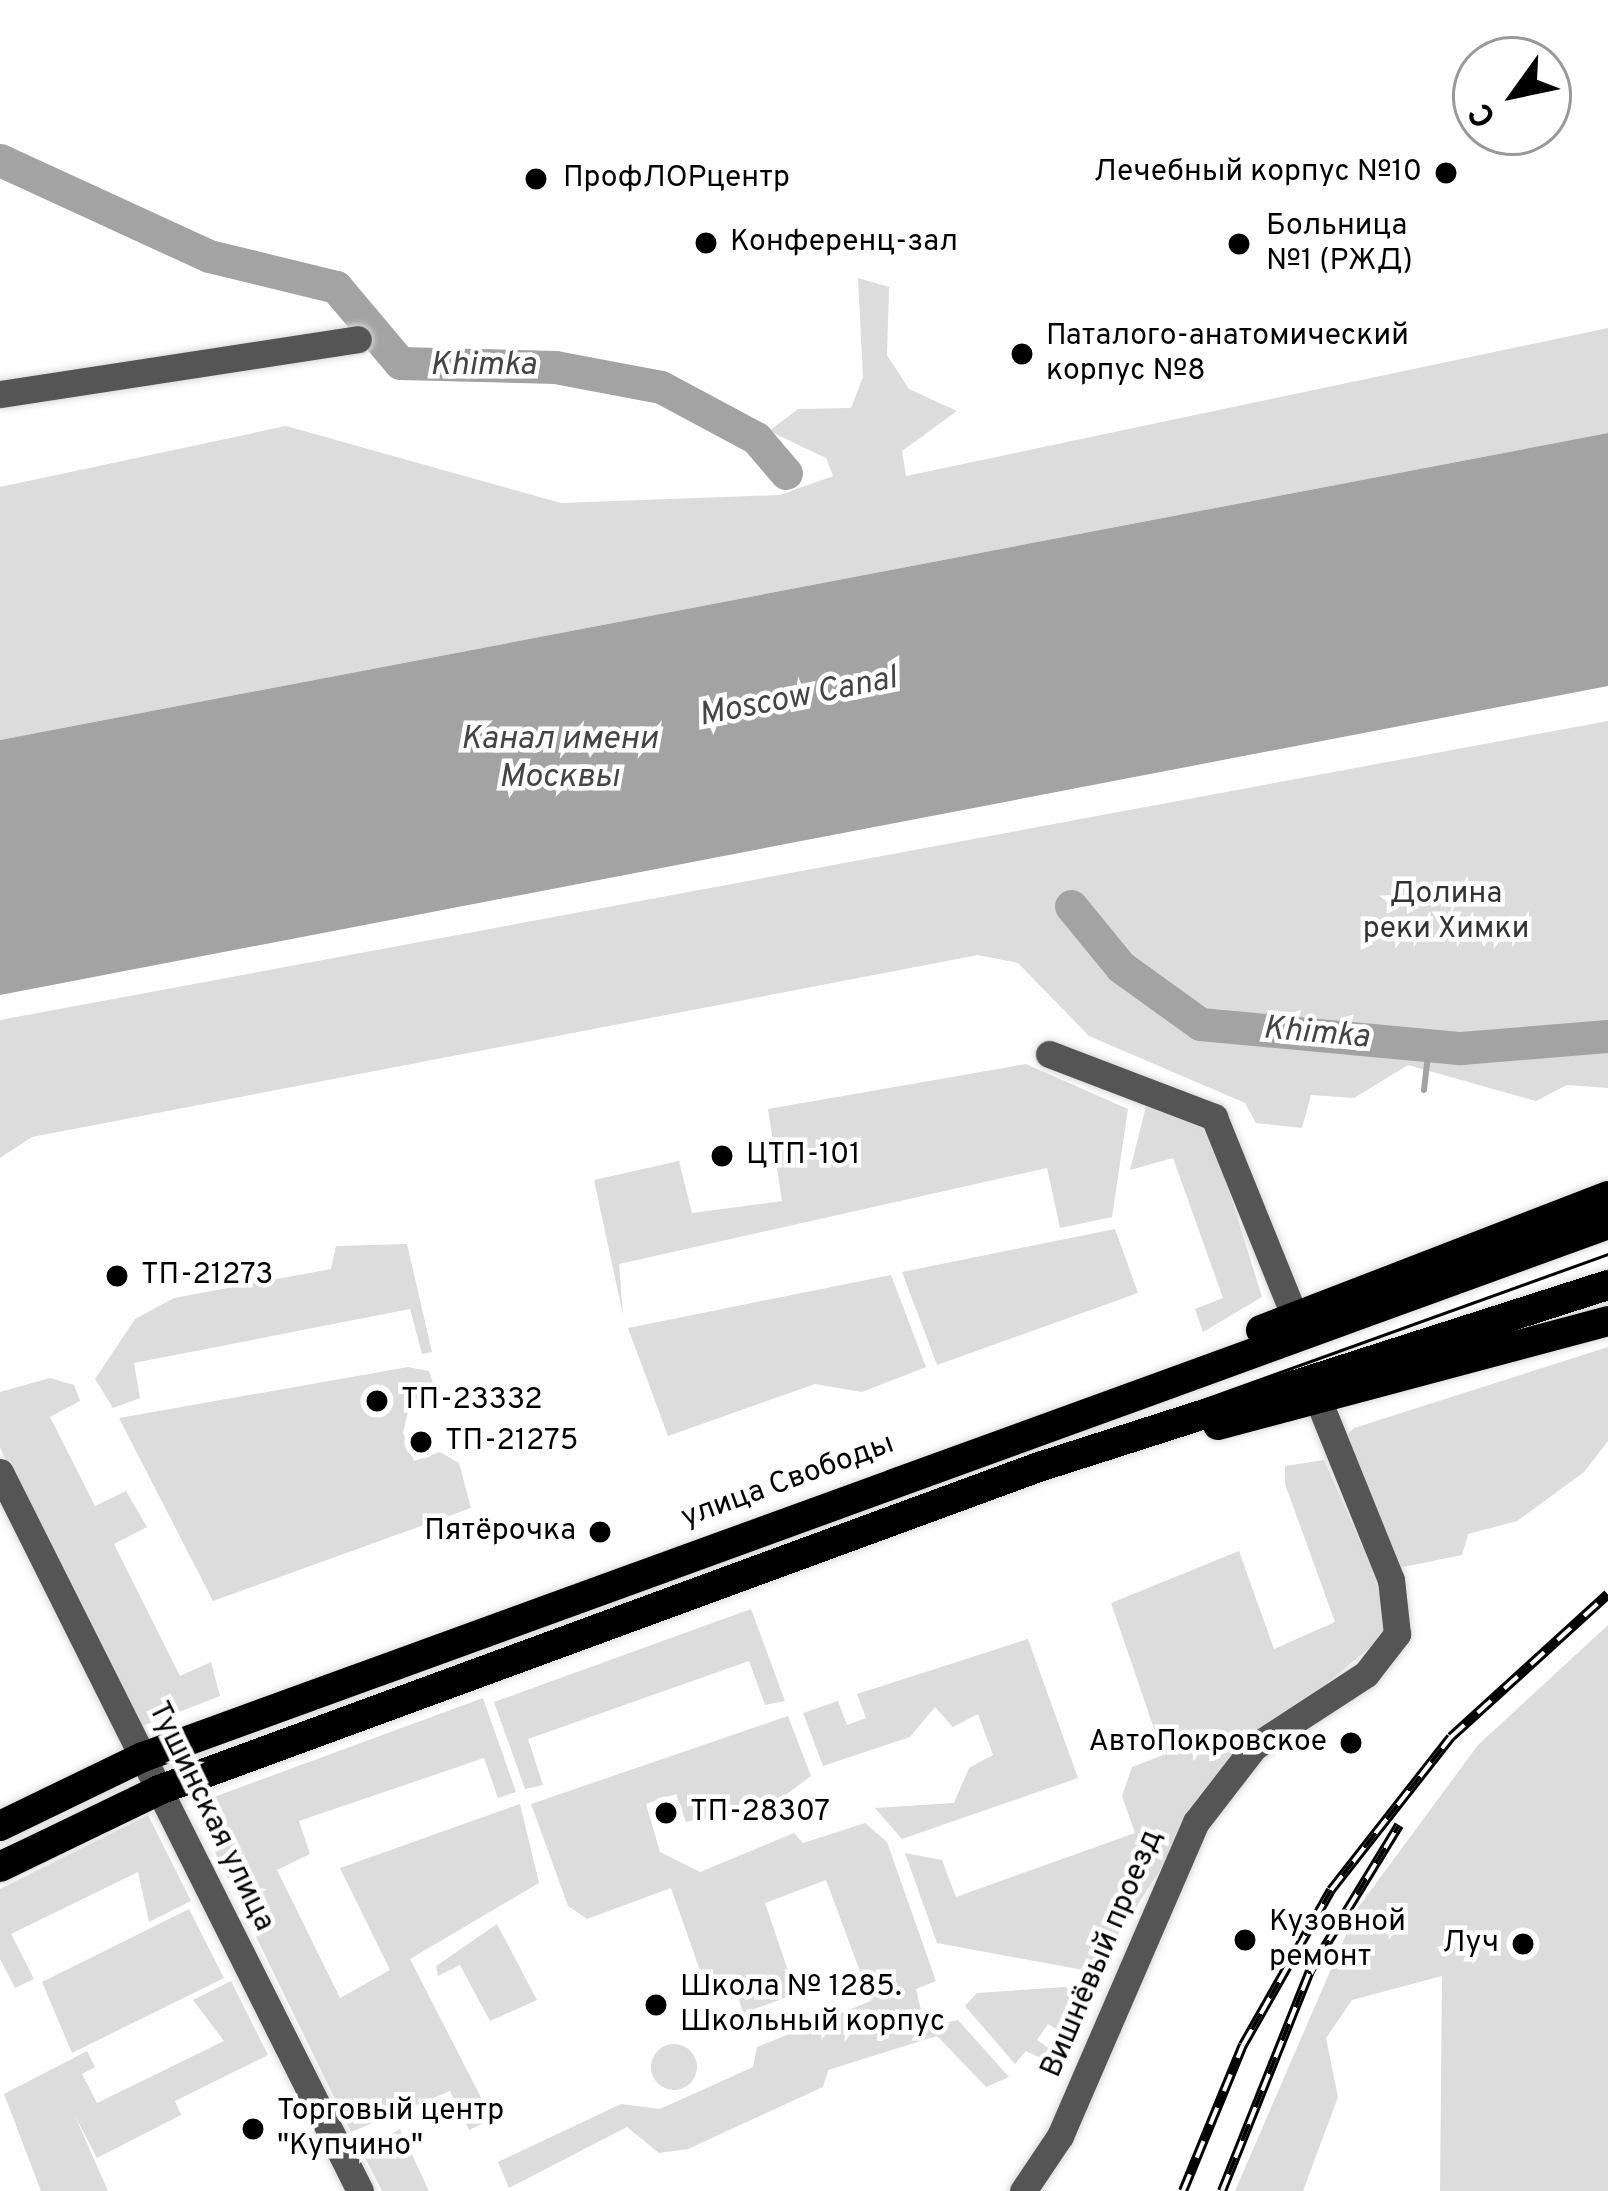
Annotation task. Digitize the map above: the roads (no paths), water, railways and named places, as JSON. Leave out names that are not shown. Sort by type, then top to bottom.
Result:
[{"type":"main road","points":[[1176,1377],[1293,1313],[1608,1196]]},
{"type":"main road","name":"улица Свободы","points":[[0,1826],[143,1757],[1176,1377],[1608,1224]]},
{"type":"main road","points":[[0,1867],[159,1790],[1135,1437],[1608,1285]]},
{"type":"main road","points":[[1135,1437],[1320,1404],[1608,1321]]},
{"type":"street","points":[[0,394],[358,339]]},
{"type":"street","points":[[1048,1054],[1214,1117],[1293,1313]]},
{"type":"street","name":"Вишнёвый проезд","points":[[1023,2191],[1060,2136],[1196,1822],[1254,1747],[1366,1674],[1397,1634],[1391,1580],[1320,1404]]},
{"type":"street","name":"Тушинская улица","points":[[0,1472],[360,2191]]},
{"type":"water","name":"Канал имени Москвы","points":[[1608,433],[1608,686],[0,995],[0,740]]},
{"type":"waterway","name":"Khimka","points":[[0,160],[209,256],[336,287],[400,363],[555,367],[661,387],[756,438],[786,473]]},
{"type":"waterway","name":"Khimka","points":[[1071,906],[1121,967],[1200,1024],[1461,1048],[1608,1036]]},
{"type":"waterway","points":[[1424,1090],[1429,1046]]},
{"type":"tram line","points":[[0,1851],[181,1768],[1608,1254]]},
{"type":"railway","points":[[1183,2191],[1243,2045],[1331,1890],[1451,1737],[1608,1594]]},
{"type":"railway","points":[[1222,2191],[1310,1971],[1399,1825]]},
{"type":"place","name":"Лечебный корпус №10","points":[[1446,173]]},
{"type":"place","name":"ПрофЛОРцентр","points":[[536,179]]},
{"type":"place","name":"Конференц-зал","points":[[706,243]]},
{"type":"place","name":"Больница №1 (РЖД)","points":[[1239,244]]},
{"type":"place","name":"Паталого-анатомический корпус №8","points":[[1022,354]]},
{"type":"place","name":"ЦТП-101","points":[[722,1156]]},
{"type":"place","name":"ТП-21273","points":[[117,1276]]},
{"type":"place","name":"ТП-23332","points":[[377,1401]]},
{"type":"place","name":"ТП-21275","points":[[421,1442]]},
{"type":"place","name":"Пятёрочка","points":[[600,1532]]},
{"type":"place","name":"АвтоПокровское","points":[[1351,1743]]},
{"type":"place","name":"ТП-28307","points":[[666,1813]]},
{"type":"place","name":"Кузовной ремонт","points":[[1245,1940]]},
{"type":"place","name":"Луч","points":[[1523,1944]]},
{"type":"place","name":"Школа № 1285. Школьный корпус","points":[[656,2005]]},
{"type":"place","name":"Торговый центр \"Купчино\"","points":[[253,2129]]},
{"type":"water label","name":"Moscow Canal","points":[[798,699]]},
{"type":"park label","name":"Долина реки Химки","points":[[1446,912]]}]
